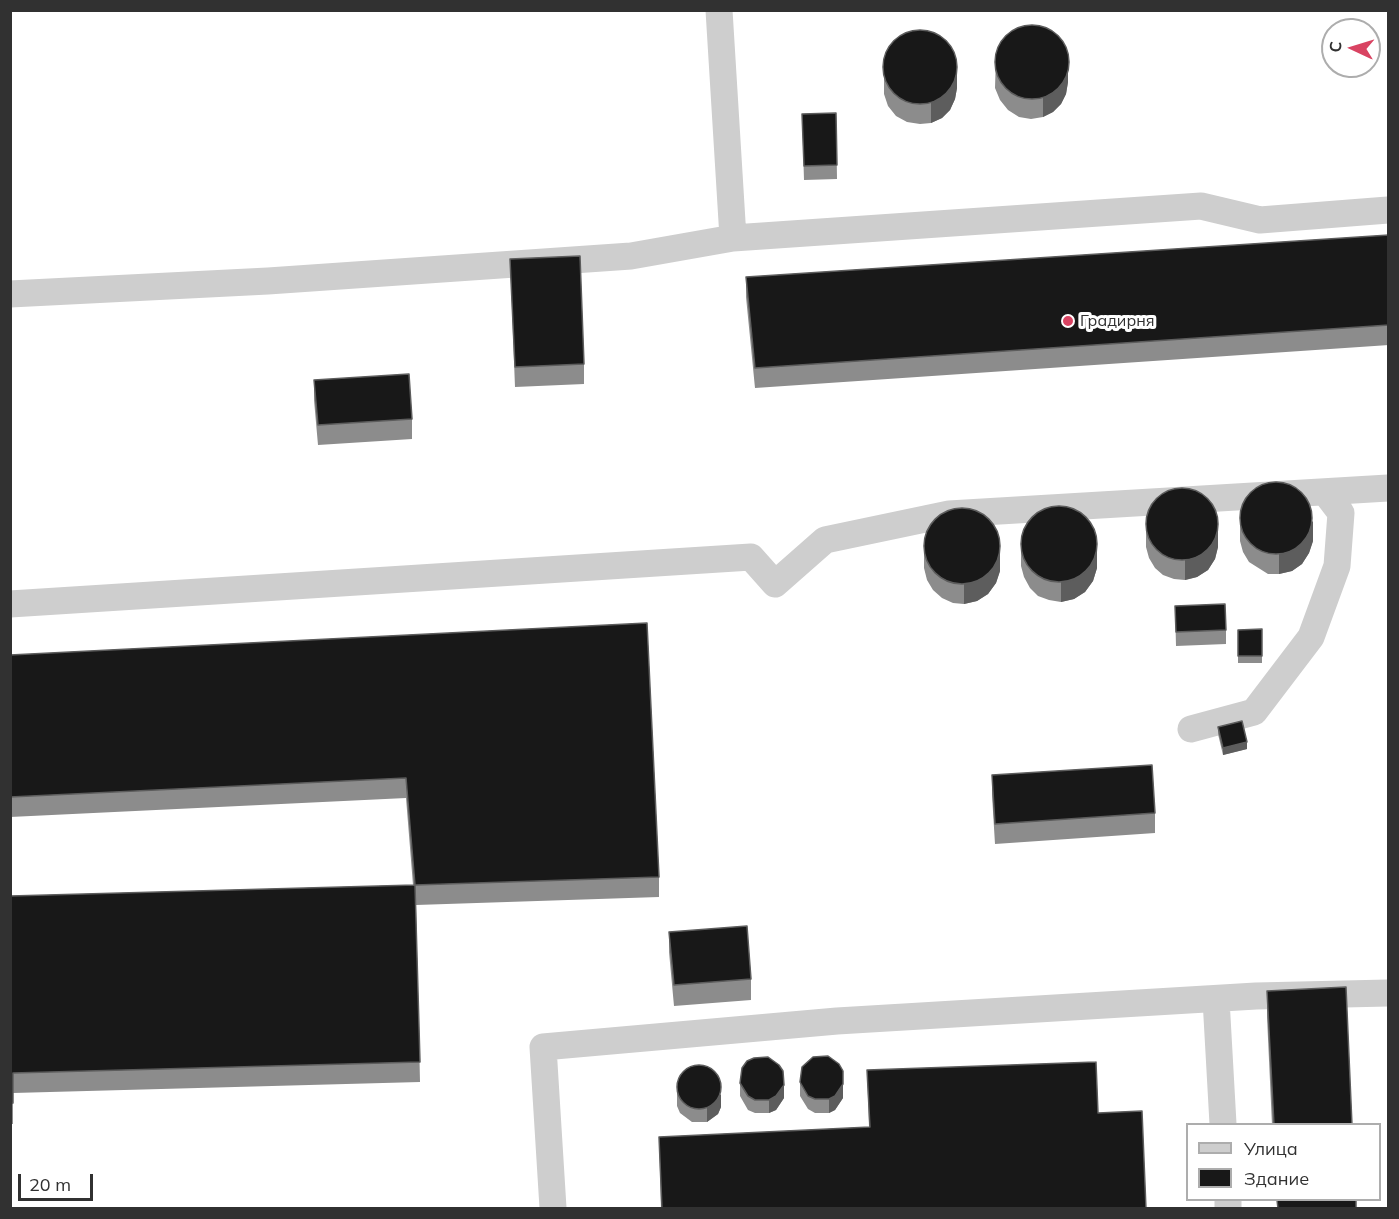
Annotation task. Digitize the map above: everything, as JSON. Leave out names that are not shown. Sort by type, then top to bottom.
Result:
[{"type":"lane","points":[[719,10],[733,238]]},
{"type":"lane","points":[[10,294],[268,281],[631,256],[733,238],[1202,206],[1260,220],[1389,210]]},
{"type":"lane","points":[[10,604],[751,557],[775,584],[825,540],[949,514],[1389,488]]},
{"type":"lane","points":[[1191,729],[1254,712],[1311,637],[1337,566],[1341,513],[1325,492]]},
{"type":"lane","points":[[554,1209],[543,1047],[837,1021],[1256,996],[1389,993]]},
{"type":"lane","points":[[1216,999],[1223,1123]]},
{"type":"building","points":[[1032,25],[1046,28],[1058,36],[1066,48],[1069,62],[1066,76],[1058,88],[1046,96],[1032,99],[1018,96],[1006,88],[998,76],[995,62],[998,48],[1006,36],[1018,28]]},
{"type":"building","points":[[920,30],[934,33],[946,41],[954,53],[957,67],[954,81],[946,93],[934,101],[920,104],[906,101],[894,93],[886,81],[883,67],[886,53],[894,41],[906,33]]},
{"type":"building","points":[[836,113],[837,165],[804,166],[802,114]]},
{"type":"building","name":"Градирня","points":[[1389,235],[1389,325],[755,368],[746,277]]},
{"type":"building","points":[[580,256],[584,364],[515,367],[510,259]]},
{"type":"building","points":[[409,374],[412,419],[318,425],[314,380]]},
{"type":"building","points":[[1276,482],[1296,488],[1306,498],[1312,518],[1306,538],[1296,548],[1276,554],[1256,548],[1246,538],[1240,518],[1246,498],[1256,488]]},
{"type":"building","points":[[1182,488],[1202,494],[1212,504],[1218,524],[1212,544],[1202,554],[1182,560],[1162,554],[1152,544],[1146,524],[1152,504],[1162,494]]},
{"type":"building","points":[[1059,506],[1073,509],[1086,517],[1094,530],[1097,544],[1094,558],[1086,571],[1073,579],[1059,582],[1045,579],[1032,571],[1024,558],[1021,544],[1024,530],[1032,517],[1045,509]]},
{"type":"building","points":[[962,508],[976,511],[989,519],[997,532],[1000,546],[997,560],[989,573],[976,581],[962,584],[948,581],[935,573],[927,560],[924,546],[927,532],[935,519],[948,511]]},
{"type":"building","points":[[1225,604],[1226,630],[1176,632],[1175,606]]},
{"type":"building","points":[[647,623],[659,877],[415,885],[406,778],[10,797],[10,655]]},
{"type":"building","points":[[1262,629],[1262,656],[1238,656],[1238,630]]},
{"type":"building","points":[[1242,721],[1247,742],[1223,748],[1218,727]]},
{"type":"building","points":[[1152,765],[1155,813],[995,824],[992,775]]},
{"type":"building","points":[[415,885],[420,1062],[13,1073],[13,1103],[10,1104],[10,896]]},
{"type":"building","points":[[747,926],[751,979],[674,985],[669,932]]},
{"type":"building","points":[[1346,987],[1352,1123],[1274,1123],[1267,991]]},
{"type":"building","points":[[828,1056],[839,1064],[843,1071],[843,1084],[835,1096],[829,1099],[815,1099],[808,1096],[800,1082],[802,1067],[813,1057]]},
{"type":"building","points":[[768,1057],[783,1071],[784,1085],[776,1096],[769,1100],[755,1100],[748,1096],[740,1083],[742,1068],[747,1061],[754,1058]]},
{"type":"building","points":[[1096,1062],[1098,1113],[1142,1111],[1146,1209],[662,1209],[659,1137],[870,1127],[867,1070]]},
{"type":"building","points":[[699,1065],[714,1072],[721,1087],[714,1102],[699,1109],[684,1102],[677,1087],[684,1072]]},
{"type":"building","points":[[1277,1201],[1356,1201],[1356,1209],[1278,1209]]},
{"type":"place","name":"Градирня","points":[[1068,321]]}]
